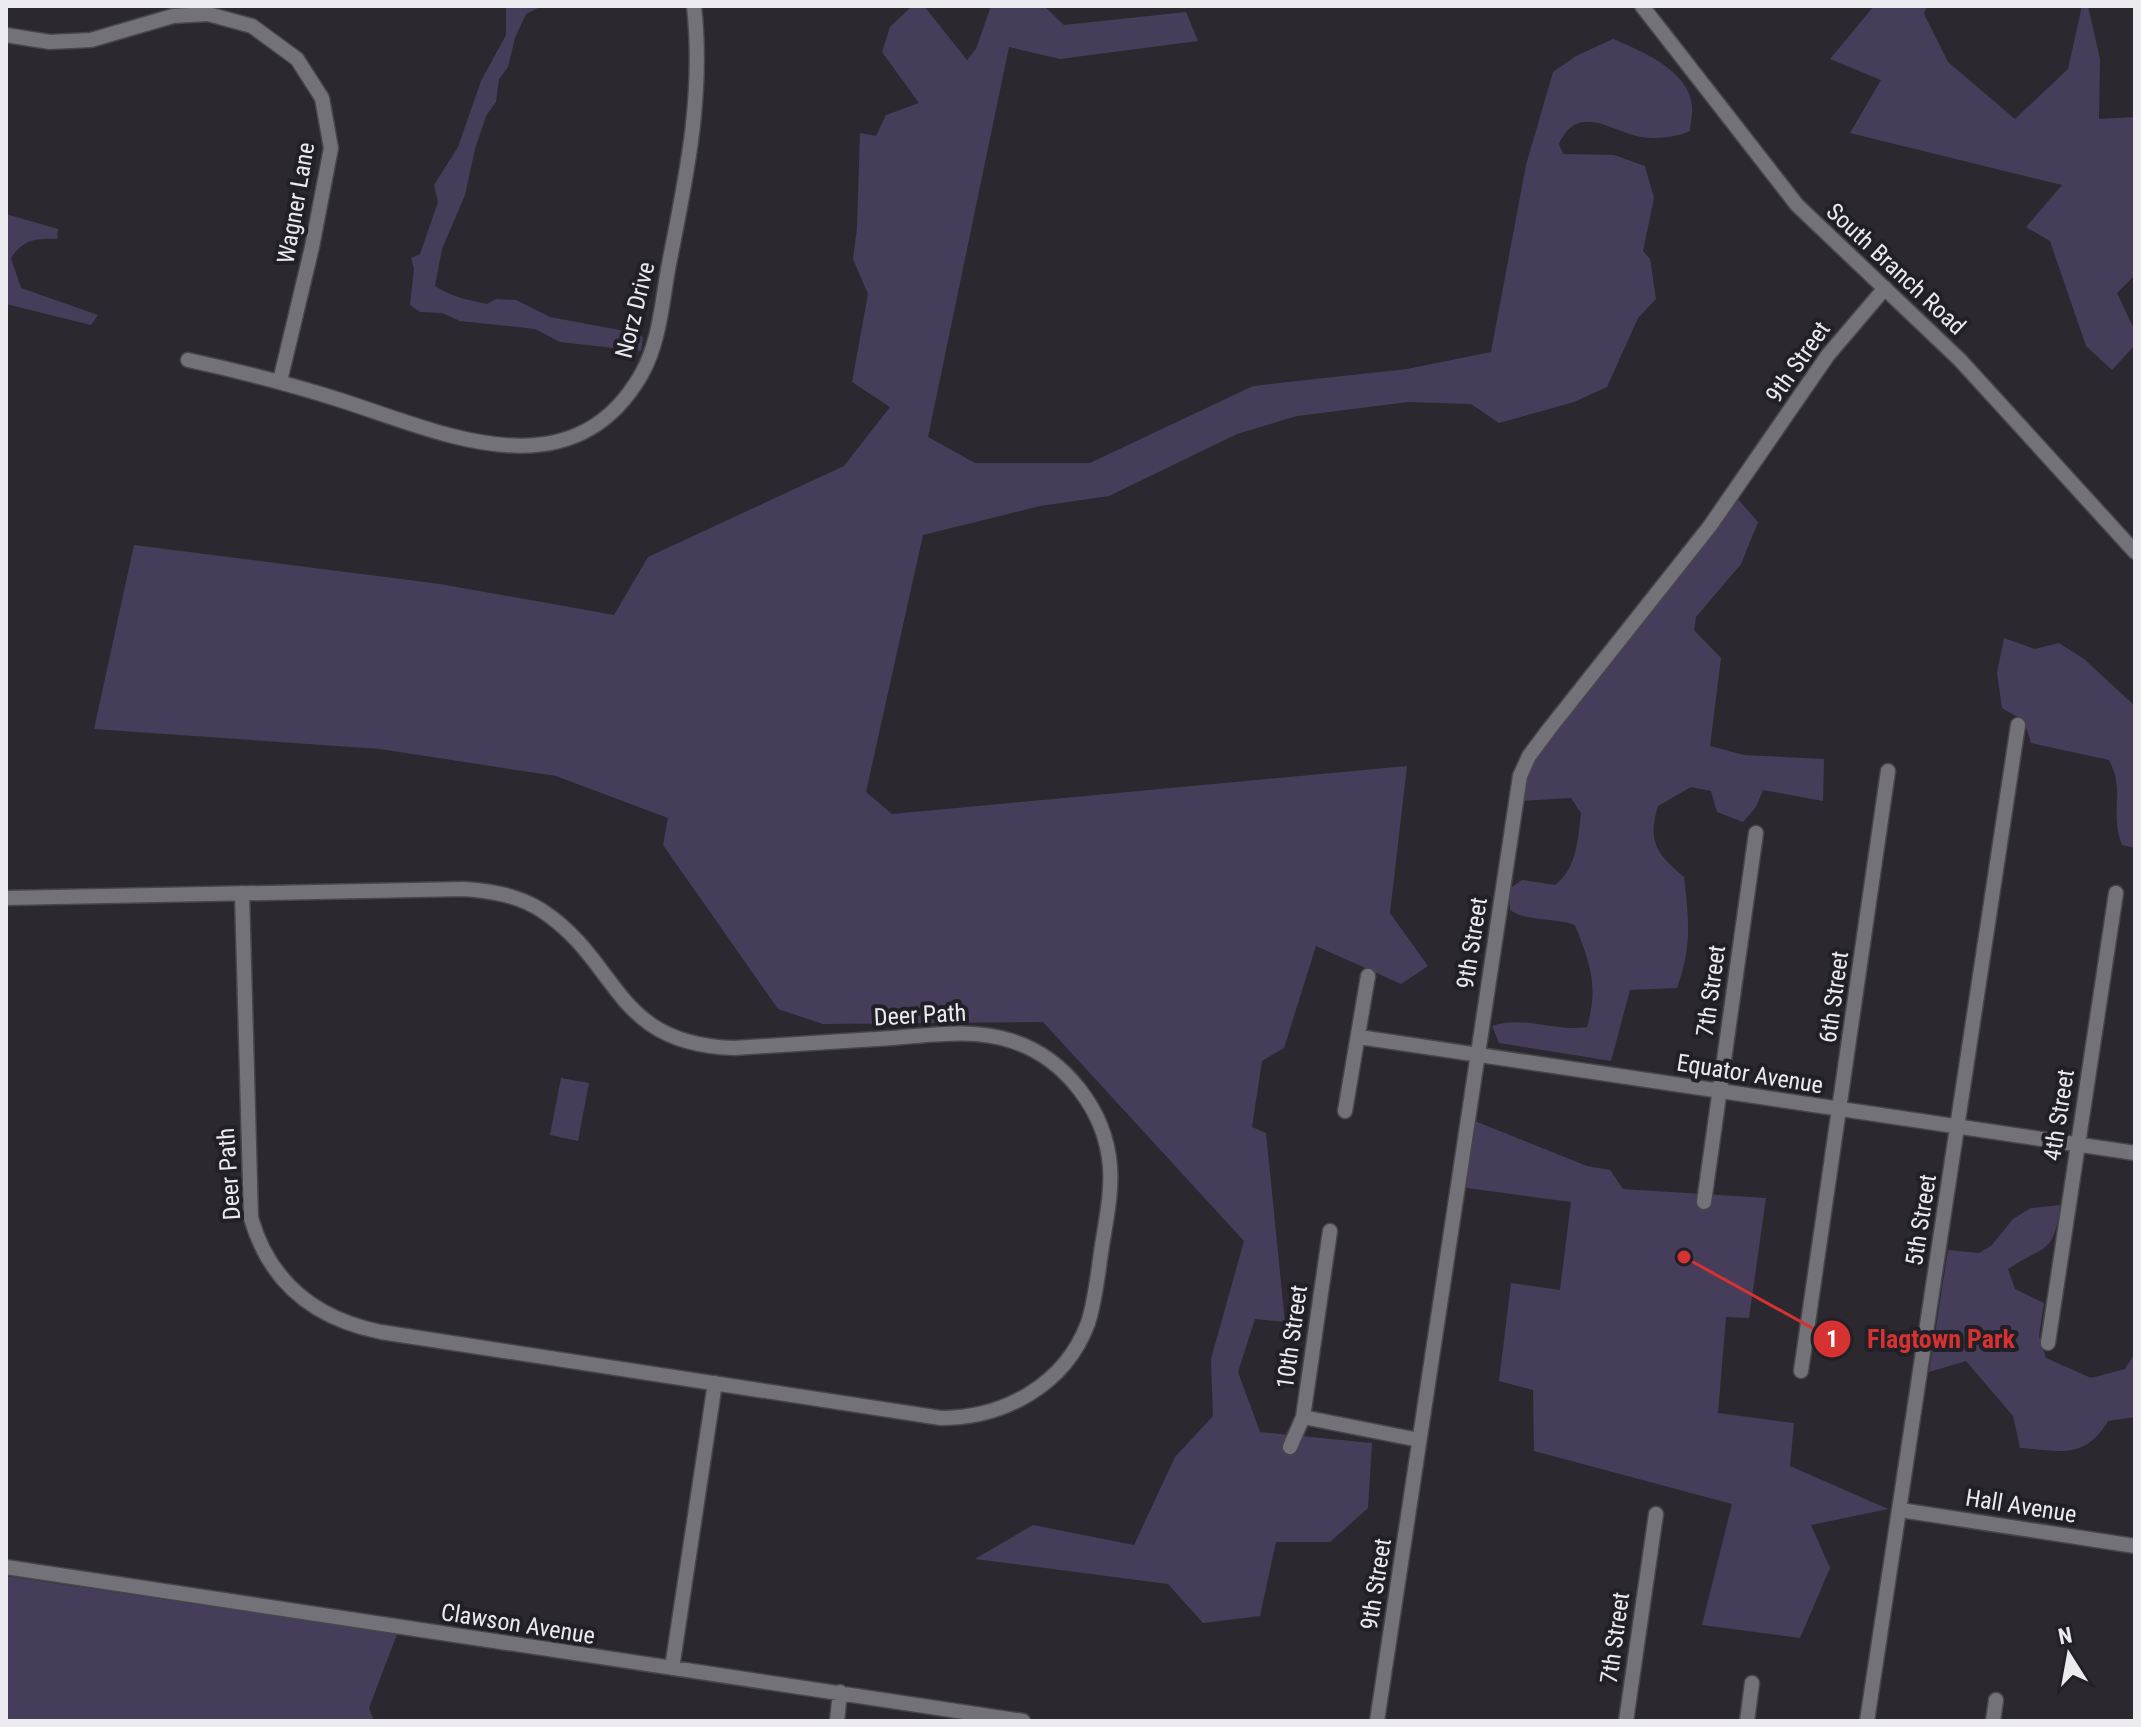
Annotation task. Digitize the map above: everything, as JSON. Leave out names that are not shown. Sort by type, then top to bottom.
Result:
[{"type":"street","name":"Norz Drive","points":[[188,360],[280,381],[459,438],[512,448],[563,440],[590,427],[616,407],[641,375],[660,317],[695,128],[698,59],[694,6]]},
{"type":"street","name":"South Branch Road","points":[[1642,6],[1776,182],[1818,227],[1960,360],[2135,552]]},
{"type":"street","name":"Wagner Lane","points":[[6,35],[50,42],[91,40],[173,16],[208,14],[252,26],[297,59],[322,98],[331,148],[324,192],[280,381]]},
{"type":"street","name":"9th Street","points":[[1377,1721],[1516,797],[1529,756],[1710,526],[1838,342],[1885,288]]},
{"type":"street","name":"5th Street","points":[[1867,1721],[2018,725]]},
{"type":"street","name":"6th Street","points":[[1801,1371],[1888,771]]},
{"type":"street","name":"7th Street","points":[[1704,1202],[1756,833]]},
{"type":"street","name":"Deer Path","points":[[6,898],[242,893],[489,891],[532,905],[553,919],[574,938],[630,1008],[676,1037],[734,1048],[971,1033],[1029,1048],[1077,1086],[1097,1118],[1108,1150],[1108,1204],[1087,1324],[1068,1360],[1039,1388],[994,1412],[941,1418],[354,1326],[320,1312],[289,1289],[265,1255],[248,1198],[242,893]]},
{"type":"street","name":"4th Street","points":[[2048,1343],[2116,893]]},
{"type":"street","points":[[1345,1111],[1368,976]]},
{"type":"street","name":"Equator Avenue","points":[[1359,1037],[2135,1153]]},
{"type":"street","name":"10th Street","points":[[1290,1447],[1303,1417],[1330,1231]]},
{"type":"street","points":[[672,1668],[715,1383]]},
{"type":"street","points":[[1303,1417],[1419,1440]]},
{"type":"street","name":"Hall Avenue","points":[[1900,1510],[2135,1546]]},
{"type":"street","name":"7th Street","points":[[1626,1721],[1656,1514]]},
{"type":"street","name":"Clawson Avenue","points":[[6,1567],[1023,1721]]},
{"type":"street","points":[[1747,1721],[1752,1683]]},
{"type":"street","points":[[837,1721],[840,1692]]},
{"type":"street","points":[[1993,1721],[1996,1700]]},
{"type":"shaded area","points":[[506,6],[542,6],[526,14],[515,38],[508,67],[499,79],[496,102],[486,116],[475,149],[465,195],[442,249],[435,286],[473,301],[487,304],[496,299],[516,300],[550,317],[630,332],[643,337],[641,351],[560,342],[535,329],[460,321],[442,313],[420,312],[410,305],[414,269],[411,258],[420,254],[438,202],[434,185],[458,147],[481,81],[506,35]]},
{"type":"shaded area","points":[[912,6],[924,6],[967,60],[976,49],[991,6],[1044,6],[1064,25],[1186,12],[1198,41],[1060,59],[1009,47],[928,437],[975,463],[1090,463],[1253,386],[1407,369],[1491,352],[1526,165],[1553,72],[1576,56],[1613,39],[1650,56],[1673,72],[1689,93],[1692,106],[1690,131],[1678,135],[1641,137],[1586,122],[1576,124],[1567,131],[1559,144],[1563,154],[1614,155],[1645,166],[1654,198],[1643,251],[1650,259],[1656,299],[1638,318],[1607,387],[1574,402],[1499,423],[1471,404],[1408,402],[1297,416],[1237,434],[1109,496],[1040,506],[923,535],[866,792],[892,814],[1407,766],[1390,913],[1428,966],[1401,984],[1316,946],[1284,1048],[1262,1061],[1252,1127],[1266,1133],[1285,1322],[1255,1319],[1238,1372],[1260,1432],[1372,1443],[1368,1508],[1330,1542],[1276,1542],[1260,1616],[1203,1623],[1168,1584],[975,1559],[1033,1525],[1134,1545],[1175,1457],[1213,1416],[1211,1359],[1244,1241],[1043,1022],[823,1024],[778,1009],[663,845],[668,818],[556,776],[380,749],[94,729],[134,545],[440,584],[614,615],[648,557],[844,466],[890,407],[852,382],[868,294],[853,259],[860,133],[876,136],[886,115],[919,103],[882,52],[890,27]]},
{"type":"shaded area","points":[[1874,6],[1927,6],[1924,14],[1948,62],[2015,119],[2068,69],[2082,6],[2088,6],[2100,59],[2099,119],[2135,117],[2135,275],[2117,293],[2135,331],[2135,345],[2112,370],[2086,346],[2050,241],[2026,227],[2062,185],[1850,133],[1881,80],[1830,59]]},
{"type":"shaded area","points":[[6,214],[58,229],[57,239],[30,241],[11,258],[21,288],[98,315],[91,325],[6,304]]},
{"type":"shaded area","points":[[1737,498],[1758,522],[1741,564],[1696,617],[1694,630],[1721,658],[1710,746],[1744,755],[1824,759],[1823,801],[1763,790],[1756,807],[1743,822],[1717,812],[1711,791],[1691,787],[1658,806],[1654,838],[1661,854],[1684,877],[1686,893],[1687,946],[1677,988],[1630,990],[1611,1061],[1499,1043],[1492,1026],[1515,1022],[1587,1027],[1591,1012],[1589,963],[1575,925],[1524,916],[1510,910],[1509,889],[1522,880],[1555,885],[1562,878],[1572,862],[1579,833],[1581,813],[1571,798],[1520,801],[1524,776],[1534,755]]},
{"type":"shaded area","points":[[2004,638],[2035,649],[2059,643],[2084,659],[2135,706],[2135,848],[2122,845],[2118,833],[2116,782],[2109,760],[2031,743],[2024,721],[2002,708],[1997,673]]},
{"type":"shaded area","points":[[561,1078],[589,1083],[578,1141],[550,1135]]},
{"type":"shaded area","points":[[1467,1118],[1587,1166],[1610,1170],[1623,1189],[1766,1198],[1749,1318],[1726,1317],[1718,1413],[1794,1423],[1790,1466],[1888,1509],[1811,1525],[1830,1568],[1800,1638],[1702,1625],[1732,1504],[1534,1451],[1533,1390],[1499,1381],[1511,1283],[1560,1290],[1571,1202],[1460,1187]]},
{"type":"shaded area","points":[[2060,1205],[2051,1241],[2008,1269],[2015,1289],[2044,1303],[2039,1336],[2046,1358],[2091,1378],[2125,1369],[2135,1353],[2135,1417],[2108,1421],[2090,1442],[2070,1450],[2020,1448],[2013,1416],[1966,1361],[1929,1372],[1948,1250],[1979,1253],[1991,1246],[2013,1219],[2031,1208]]},
{"type":"shaded area","points":[[6,1576],[397,1634],[369,1708],[374,1721],[6,1721]]},
{"type":"place","name":"Flagtown Park","points":[[1684,1257]]}]
